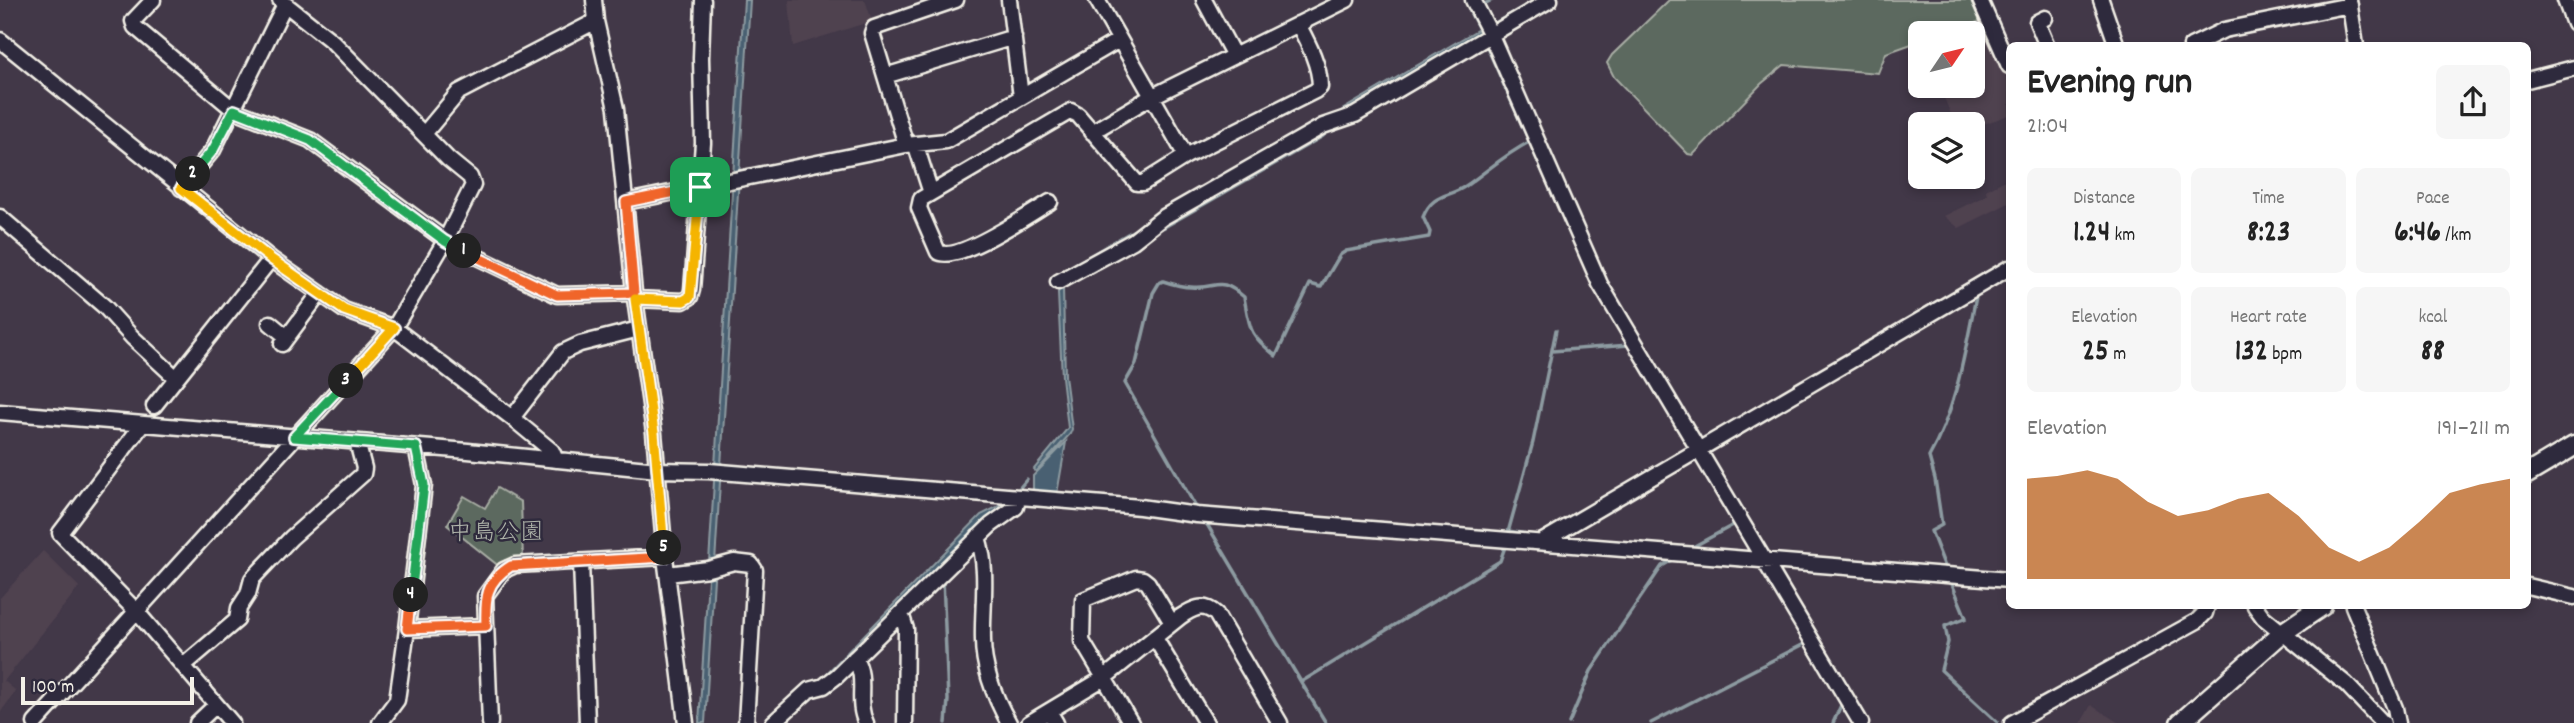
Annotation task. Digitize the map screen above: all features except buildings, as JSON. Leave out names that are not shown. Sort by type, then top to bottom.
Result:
[{"type":"main road","points":[[2531,472],[2574,446]]},
{"type":"main road","points":[[2180,723],[2282,633],[2318,609]]},
{"type":"street","points":[[153,0],[133,21],[135,27],[234,110],[310,140],[445,241],[496,268],[557,295],[635,296],[683,301],[690,297],[703,143],[703,0]]},
{"type":"street","points":[[594,0],[596,21],[616,108],[635,296],[658,470],[665,557],[687,723]]},
{"type":"street","points":[[931,193],[885,76],[872,33],[874,28],[956,0]]},
{"type":"street","points":[[1009,0],[1021,97]]},
{"type":"street","points":[[1097,0],[1186,156]]},
{"type":"street","points":[[1204,0],[1234,56]]},
{"type":"street","points":[[1092,132],[1151,97],[1347,0]]},
{"type":"street","points":[[1474,0],[1600,284],[1861,723]]},
{"type":"street","points":[[1058,282],[1323,126],[1344,120],[1487,33],[1550,0]]},
{"type":"street","points":[[1980,0],[2006,59]]},
{"type":"street","points":[[2101,0],[2116,42]]},
{"type":"street","points":[[2565,0],[2574,24]]},
{"type":"street","points":[[35,723],[394,328],[445,241],[473,185],[470,177],[448,159],[333,42],[283,2],[213,150],[181,188]]},
{"type":"street","points":[[2199,42],[2224,30],[2349,3],[2355,42]]},
{"type":"street","points":[[2045,18],[2037,22],[2045,42]]},
{"type":"street","points":[[424,134],[459,92],[596,21]]},
{"type":"street","points":[[1050,202],[972,247],[942,255],[938,252],[919,211],[920,201],[931,193],[1074,111],[1137,183],[1146,181],[1186,156],[1292,104],[1320,87],[1312,53],[1298,24]]},
{"type":"street","points":[[885,76],[1014,37]]},
{"type":"street","points":[[0,40],[271,259],[344,310],[394,328],[512,418],[552,451],[556,460]]},
{"type":"street","points":[[626,202],[946,141],[1119,40]]},
{"type":"street","points":[[2531,79],[2574,68]]},
{"type":"street","points":[[0,217],[105,307],[132,337],[175,377]]},
{"type":"street","points":[[154,406],[271,259]]},
{"type":"street","points":[[1543,541],[2006,270]]},
{"type":"street","points":[[270,323],[285,340],[320,293]]},
{"type":"street","points":[[512,418],[563,352],[580,344],[639,329]]},
{"type":"street","points":[[0,412],[658,470],[715,472],[2006,580]]},
{"type":"street","points":[[142,425],[60,533],[137,612],[232,723]]},
{"type":"street","points":[[183,666],[237,620],[239,608],[248,594],[252,579],[291,538],[363,474],[365,468],[357,442]]},
{"type":"street","points":[[380,723],[397,700],[407,629],[424,485],[416,447]]},
{"type":"street","points":[[773,723],[855,658],[978,537],[1016,507],[1018,498]]},
{"type":"street","points":[[978,537],[985,560],[983,643],[996,697],[1009,723]]},
{"type":"street","points":[[490,723],[486,593],[508,567],[665,557]]},
{"type":"street","points":[[582,562],[581,614],[587,723]]},
{"type":"street","points":[[668,574],[734,562],[751,564],[756,573],[746,723]]},
{"type":"street","points":[[1130,723],[1082,641],[1083,600],[1136,578],[1143,579],[1172,623]]},
{"type":"street","points":[[2531,587],[2574,597]]},
{"type":"street","points":[[1029,723],[1052,717],[1192,608],[1206,608],[1216,614],[1280,723]]},
{"type":"street","points":[[2012,723],[2197,621],[2206,609]]},
{"type":"street","points":[[2257,609],[2263,617],[2346,684],[2383,723]]},
{"type":"street","points":[[2354,609],[2395,709],[2398,723]]},
{"type":"street","points":[[901,613],[906,629],[905,723]]},
{"type":"street","points":[[407,629],[486,626]]},
{"type":"street","points":[[1155,638],[1206,723]]},
{"type":"street","points":[[855,658],[862,670],[861,714],[866,723]]},
{"type":"street","points":[[197,723],[216,705]]},
{"type":"shaded area","points":[[789,0],[865,0],[872,21],[793,46]]},
{"type":"shaded area","points":[[1985,30],[2006,76],[2006,116],[1985,123],[1985,112],[1950,112],[1944,98],[1985,98]]},
{"type":"shaded area","points":[[2006,180],[2006,204],[1959,228],[1944,216],[1987,195],[1986,190]]},
{"type":"shaded area","points":[[43,551],[79,587],[4,681],[16,691],[0,713],[0,598]]},
{"type":"shaded area","points":[[2091,705],[2119,723],[2081,723]]},
{"type":"green space","points":[[1669,0],[1972,0],[1981,21],[1908,21],[1908,45],[1886,53],[1878,73],[1784,65],[1761,84],[1693,155],[1688,154],[1614,77],[1607,63]]},
{"type":"green space","name":"中島公園","points":[[497,488],[521,502],[523,559],[505,560],[500,567],[447,525],[464,496],[485,508]]},
{"type":"water","points":[[744,0],[750,0],[705,723],[699,723]]},
{"type":"water","points":[[1534,0],[1543,0],[1494,30],[1615,318],[1613,320],[1593,287],[1481,35],[1345,115],[1323,137],[1164,228],[1136,235],[1058,276],[1133,230],[1162,223],[1320,132],[1342,110],[1477,30]]},
{"type":"water","points":[[1063,288],[1065,376],[1072,429],[1036,472],[1034,469],[1068,428],[1062,377],[1058,293],[1059,289]]},
{"type":"water","points":[[1066,442],[1057,494],[1033,491],[1033,476]]},
{"type":"water","points":[[1003,504],[1004,508],[981,523],[823,682],[815,696],[783,723],[811,695],[821,679],[981,515]]},
{"type":"waterway","points":[[1486,3],[1492,0]]},
{"type":"waterway","points":[[1470,12],[1480,31]]},
{"type":"waterway","points":[[1197,509],[1125,383],[1136,364],[1153,293],[1159,283],[1163,281],[1200,287],[1218,284],[1235,290],[1244,297],[1252,331],[1260,343],[1276,356],[1310,284],[1321,287],[1340,255],[1346,251],[1429,237],[1430,232],[1423,217],[1432,203],[1461,189],[1531,141]]},
{"type":"waterway","points":[[1947,572],[1931,531],[1942,525],[1929,457],[1954,397],[1977,292]]},
{"type":"waterway","points":[[1507,536],[1533,442],[1556,330]]},
{"type":"waterway","points":[[1552,351],[1629,345]]},
{"type":"waterway","points":[[1017,491],[1027,479]]},
{"type":"waterway","points":[[1205,521],[1301,682]]},
{"type":"waterway","points":[[1689,549],[1735,524]]},
{"type":"waterway","points":[[1508,531],[1534,535]]},
{"type":"waterway","points":[[1326,723],[1301,682],[1500,561],[1506,544]]},
{"type":"waterway","points":[[1569,723],[1591,671],[1662,566],[1674,559]]},
{"type":"waterway","points":[[943,578],[948,700],[946,723]]},
{"type":"waterway","points":[[1950,579],[1966,618],[1945,626],[1948,642],[1941,670],[1997,722]]},
{"type":"waterway","points":[[1651,723],[1806,643]]},
{"type":"waterway","points":[[1833,723],[1842,703]]},
{"type":"route","points":[[234,110],[310,140],[445,241],[496,268],[557,295],[634,293],[626,202],[700,187],[690,297],[683,301],[635,299],[654,433],[665,557],[511,566],[504,570],[486,593],[486,626],[407,629],[424,485],[416,447],[294,437],[394,328],[344,310],[271,259],[181,188],[213,150],[234,110]]}]
